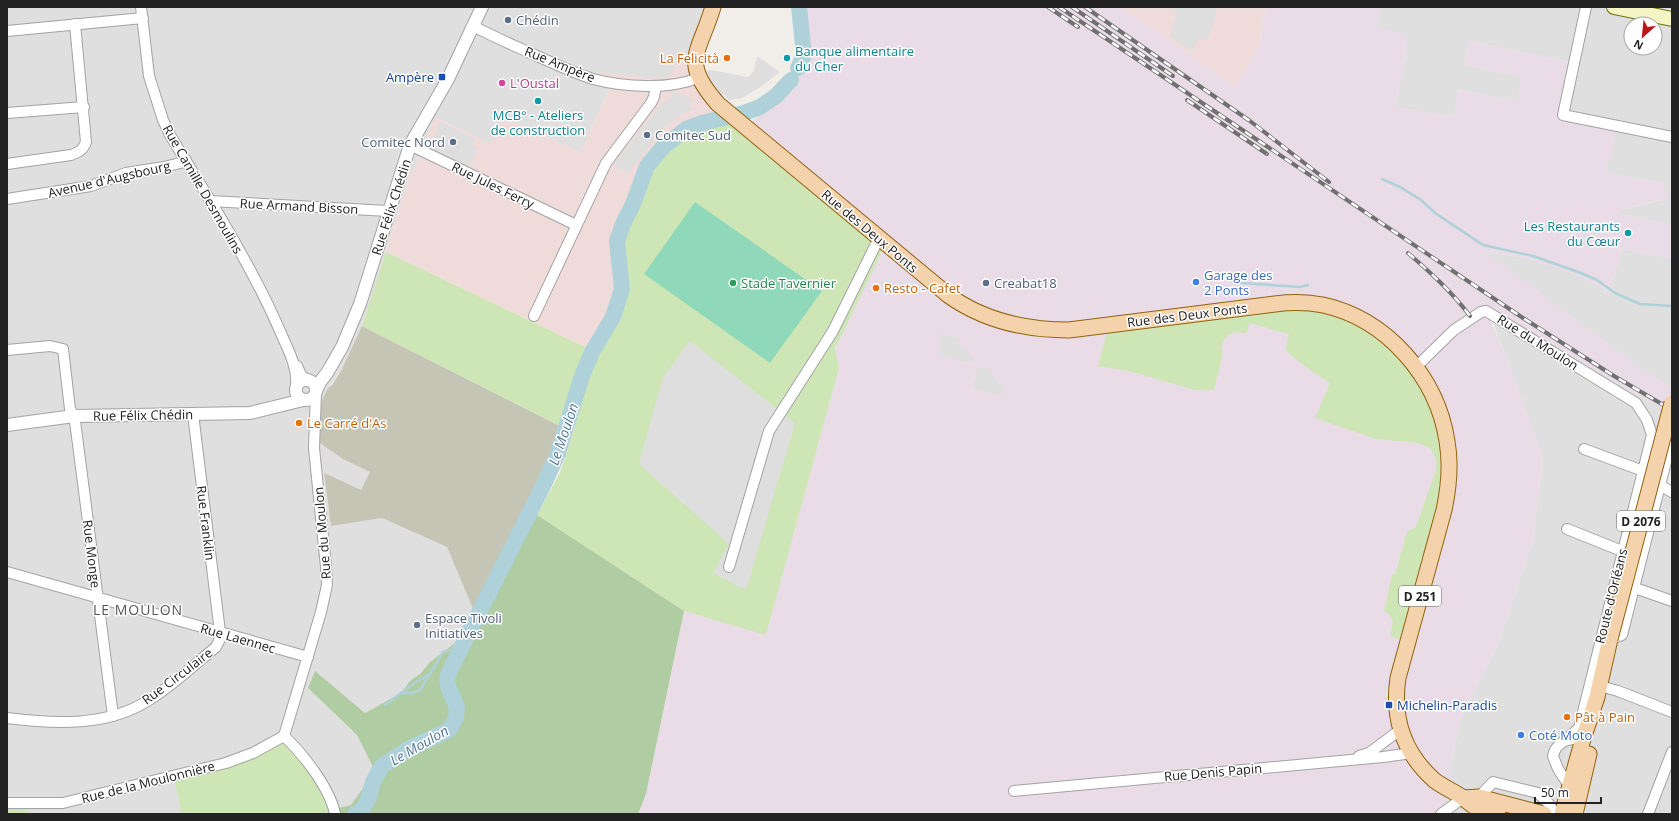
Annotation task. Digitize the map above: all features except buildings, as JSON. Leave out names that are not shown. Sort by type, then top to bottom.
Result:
[{"type":"main road","points":[[1614,7],[1672,19]]},
{"type":"main road","points":[[698,78],[695,66],[696,52],[711,14]]},
{"type":"main road","name":"Rue des Deux Ponts","points":[[698,78],[718,104],[879,238],[955,300],[989,317],[1021,326],[1054,330],[1069,330],[1275,304],[1302,302],[1336,309],[1358,318],[1388,337],[1404,352],[1416,367],[1431,392],[1440,414],[1447,440],[1449,468],[1447,495],[1444,510],[1398,678],[1396,702],[1400,730],[1415,757],[1434,780],[1476,808],[1498,814]]},
{"type":"main road","name":"Route d'Orléans","points":[[1572,814],[1591,741],[1610,639],[1672,403]]},
{"type":"main road","name":"Route d'Orléans","points":[[1572,814],[1570,787],[1583,739],[1599,692]]},
{"type":"main road","points":[[1463,798],[1479,797],[1544,814]]},
{"type":"street","name":"Rue Camille Desmoulins","points":[[141,7],[149,76],[163,120],[266,299],[294,363],[301,375],[308,380]]},
{"type":"street","name":"Rue Félix Chédin","points":[[316,392],[320,382],[327,373],[350,330],[360,304],[410,145],[448,79],[482,7]]},
{"type":"street","points":[[1586,7],[1562,115],[1672,138]]},
{"type":"street","points":[[7,31],[143,18]]},
{"type":"street","points":[[7,164],[79,152],[84,148],[86,142],[84,107],[75,24]]},
{"type":"street","name":"Rue Ampère","points":[[473,26],[569,70],[593,79],[656,86],[686,82],[698,78]]},
{"type":"street","points":[[534,316],[606,163],[651,103],[656,86]]},
{"type":"street","points":[[7,113],[84,107]]},
{"type":"street","name":"Rue Jules Ferry","points":[[410,145],[576,225]]},
{"type":"street","name":"Avenue d'Augsbourg","points":[[7,200],[90,186],[126,172],[164,167],[186,160]]},
{"type":"street","name":"Rue Armand Bisson","points":[[210,201],[388,211]]},
{"type":"street","points":[[729,567],[769,431],[833,331],[879,238]]},
{"type":"street","name":"Rue du Moulon","points":[[1416,367],[1454,330],[1481,312],[1486,311],[1636,402],[1647,420],[1652,435]]},
{"type":"street","name":"Rue Monge","points":[[7,350],[50,346],[63,349],[70,409],[74,416],[112,716]]},
{"type":"street","name":"Rue Camille Desmoulins","points":[[294,363],[300,395]]},
{"type":"street","name":"Rue Félix Chédin","points":[[308,380],[319,376],[330,367]]},
{"type":"street","points":[[308,380],[314,385],[316,392],[312,399],[300,395],[301,381],[308,380]]},
{"type":"street","name":"Rue du Moulon","points":[[284,736],[321,612],[327,585],[314,448],[316,392]]},
{"type":"street","name":"Rue Félix Chédin","points":[[7,425],[74,416],[250,413],[278,407],[300,395]]},
{"type":"street","name":"Rue du Moulon","points":[[300,395],[309,407],[314,421]]},
{"type":"street","name":"Rue Franklin","points":[[193,414],[220,632]]},
{"type":"street","name":"Route d'Orléans","points":[[1570,787],[1558,769],[1553,756],[1556,747],[1567,740],[1579,728],[1652,435],[1670,446],[1635,588],[1622,634],[1610,639]]},
{"type":"street","points":[[1584,449],[1643,471]]},
{"type":"street","points":[[1661,486],[1672,492]]},
{"type":"street","points":[[1567,529],[1622,551]]},
{"type":"street","name":"Rue Laennec","points":[[7,572],[308,657]]},
{"type":"street","points":[[1635,588],[1672,601]]},
{"type":"street","name":"Rue Circulaire","points":[[7,718],[36,722],[72,723],[112,716],[130,710],[149,700],[167,687],[216,647],[220,639],[220,632]]},
{"type":"street","points":[[1599,692],[1618,691],[1672,712]]},
{"type":"street","points":[[1343,760],[1368,753],[1400,730]]},
{"type":"street","points":[[284,736],[294,745],[328,793],[334,811]]},
{"type":"street","name":"Rue de la Moulonnière","points":[[7,803],[63,803],[226,763],[253,753],[284,736]]},
{"type":"street","points":[[1567,740],[1583,739]]},
{"type":"street","points":[[1648,814],[1672,752]]},
{"type":"street","name":"Rue Denis Papin","points":[[1014,791],[1343,760],[1415,757]]},
{"type":"street","points":[[1479,797],[1493,782],[1538,793],[1550,804],[1554,814]]},
{"type":"street","points":[[1441,814],[1463,798]]},
{"type":"shaded area","points":[[7,7],[705,7],[689,57],[609,89],[581,153],[502,116],[490,144],[436,118],[432,124],[413,172],[410,174],[362,326],[342,369],[328,388],[343,459],[370,472],[361,490],[324,474],[331,526],[382,518],[447,547],[473,609],[455,644],[430,662],[420,674],[410,681],[401,693],[365,713],[315,672],[308,688],[357,735],[373,767],[365,785],[351,805],[334,809],[272,742],[174,776],[181,814],[28,814],[27,803],[7,803]]},
{"type":"shaded area","name":"Chédin","points":[[495,7],[507,7],[528,17],[518,38],[488,24]]},
{"type":"shaded area","points":[[807,7],[1120,7],[1163,35],[1234,86],[1251,62],[1260,43],[1266,7],[1378,7],[1381,8],[1377,26],[1405,35],[1407,55],[1395,107],[1453,117],[1459,90],[1517,101],[1521,77],[1464,65],[1469,41],[1574,63],[1563,113],[1618,125],[1610,159],[1608,159],[1606,172],[1663,183],[1668,198],[1621,210],[1620,214],[1672,225],[1672,259],[1622,249],[1610,292],[1586,279],[1553,266],[1524,258],[1483,251],[1629,359],[1629,361],[1672,388],[1672,415],[1483,304],[1504,351],[1543,458],[1533,540],[1499,642],[1461,716],[1442,807],[1436,814],[638,814],[646,794],[684,611],[766,634],[839,368],[835,347],[879,258],[888,235],[749,124],[792,88],[808,57]]},
{"type":"shaded area","points":[[1120,7],[1266,7],[1260,43],[1251,62],[1234,87],[1163,35]]},
{"type":"shaded area","points":[[1173,7],[1218,7],[1207,41],[1199,38],[1192,52],[1170,36],[1177,13],[1172,11]]},
{"type":"shaded area","points":[[1378,7],[1672,7],[1672,225],[1620,214],[1621,210],[1662,200],[1663,183],[1605,172],[1608,159],[1610,159],[1617,125],[1563,113],[1574,63],[1469,41],[1464,65],[1522,77],[1517,101],[1459,90],[1453,117],[1395,107],[1407,55],[1377,26],[1381,8]]},
{"type":"shaded area","points":[[617,27],[689,57],[693,82],[700,95],[714,108],[727,117],[702,123],[647,166],[633,204],[623,224],[618,254],[622,272],[622,289],[611,313],[589,349],[386,252],[410,174],[413,172],[435,118],[490,143],[502,116],[581,153],[609,89],[597,72]]},
{"type":"shaded area","points":[[617,27],[685,55],[666,79],[597,72]]},
{"type":"shaded area","points":[[757,56],[780,72],[759,88],[742,98],[728,100],[724,94],[718,97],[703,72],[711,70],[748,77],[754,71]]},
{"type":"shaded area","name":"Comitec Sud","points":[[674,91],[693,100],[689,106],[694,109],[683,113],[663,129],[628,173],[613,166],[662,103],[671,98]]},
{"type":"shaded area","name":"Comitec Nord","points":[[441,122],[475,139],[472,145],[478,148],[469,167],[429,148]]},
{"type":"shaded area","points":[[182,175],[237,265],[232,269],[241,289],[247,285],[279,355],[259,365],[236,317],[243,314],[236,300],[231,302],[211,265],[203,254],[208,249],[202,239],[197,242],[163,188]]},
{"type":"shaded area","points":[[128,193],[132,217],[78,225],[74,201]]},
{"type":"shaded area","points":[[1622,249],[1672,259],[1672,388],[1628,361],[1629,359],[1482,251],[1524,258],[1553,266],[1586,279],[1610,292]]},
{"type":"shaded area","points":[[1486,305],[1672,415],[1672,455],[1665,484],[1672,488],[1672,814],[1436,814],[1442,807],[1461,716],[1499,642],[1533,540],[1543,459]]},
{"type":"shaded area","points":[[45,309],[50,351],[45,352],[45,357],[7,362],[7,314]]},
{"type":"shaded area","points":[[362,326],[562,427],[473,609],[447,547],[382,518],[331,526],[324,473],[361,490],[370,472],[343,459],[320,443],[319,407],[328,388],[332,385],[342,369]]},
{"type":"shaded area","points":[[941,334],[960,339],[958,345],[974,358],[972,363],[942,356],[938,349]]},
{"type":"shaded area","points":[[690,341],[795,423],[746,590],[713,573],[729,544],[639,464],[663,377]]},
{"type":"shaded area","points":[[978,366],[988,369],[1004,389],[1002,396],[973,388]]},
{"type":"shaded area","points":[[356,565],[364,599],[378,603],[395,593],[398,605],[392,629],[381,643],[386,648],[367,666],[331,624],[340,595],[339,572]]},
{"type":"shaded area","points":[[1541,739],[1550,741],[1545,763],[1535,760]]},
{"type":"shaded area","points":[[1483,776],[1544,793],[1535,804],[1474,788]]},
{"type":"green space","points":[[727,117],[888,234],[879,258],[835,347],[839,368],[766,635],[684,611],[537,515],[560,473],[573,433],[585,387],[598,356],[621,314],[622,272],[617,241],[647,166],[663,147],[686,129],[702,123]]},
{"type":"green space","name":"Stade Tavernier","points":[[695,202],[822,291],[770,363],[644,274]]},
{"type":"green space","points":[[386,252],[589,349],[577,375],[562,427],[362,326]]},
{"type":"green space","points":[[1308,309],[1349,320],[1367,330],[1383,343],[1408,369],[1420,386],[1436,422],[1441,462],[1437,505],[1402,640],[1390,636],[1393,622],[1389,614],[1384,611],[1392,574],[1395,575],[1407,532],[1416,527],[1436,470],[1436,459],[1431,449],[1419,443],[1376,439],[1315,418],[1330,383],[1311,371],[1285,350],[1289,334],[1250,323],[1246,333],[1237,332],[1230,334],[1223,342],[1221,347],[1223,353],[1214,390],[1195,390],[1129,371],[1098,366],[1107,332],[1244,314]]},
{"type":"green space","points":[[537,515],[684,611],[646,794],[638,814],[335,814],[334,809],[351,805],[365,785],[373,767],[357,735],[308,688],[315,671],[365,713],[401,693],[410,681],[420,674],[430,662],[455,643],[473,609],[526,536]]},
{"type":"green space","points":[[284,736],[294,745],[335,814],[181,814],[174,776],[226,763]]},
{"type":"green space","points":[[7,803],[27,803],[28,814],[7,814]]},
{"type":"waterway","name":"Le Moulon","points":[[798,68],[804,55],[799,7]]},
{"type":"waterway","name":"Le Moulon","points":[[355,814],[361,811],[368,800],[373,782],[382,766],[408,749],[449,730],[456,718],[457,707],[448,686],[447,679],[450,670],[544,484],[558,453],[582,376],[592,352],[613,317],[622,289],[617,241],[647,166],[663,147],[686,129],[760,107],[776,96],[791,80]]},
{"type":"waterway","points":[[1382,179],[1400,187],[1421,200],[1435,213],[1483,245],[1533,256],[1581,273],[1597,280],[1615,293],[1640,304],[1672,306]]},
{"type":"waterway","points":[[1229,280],[1241,283],[1300,287],[1308,285]]},
{"type":"waterway","points":[[401,693],[413,693],[420,690],[443,652],[460,649]]},
{"type":"waterway","points":[[385,705],[411,685],[428,675]]},
{"type":"railway","points":[[1048,7],[1078,27]]},
{"type":"railway","points":[[1059,7],[1523,318],[1614,376],[1672,410]]},
{"type":"railway","points":[[1072,7],[1173,76]]},
{"type":"railway","points":[[1085,7],[1250,121],[1329,182]]},
{"type":"railway","points":[[1187,100],[1267,154]]},
{"type":"railway","points":[[1408,253],[1441,283],[1470,316]]},
{"type":"place","name":"Chédin","points":[[508,20]]},
{"type":"place","name":"La Felicità","points":[[727,58]]},
{"type":"place","name":"Banque alimentaire du Cher","points":[[787,58]]},
{"type":"place","name":"Ampère","points":[[442,77]]},
{"type":"place","name":"L'Oustal","points":[[502,83]]},
{"type":"place","name":"MCB° - Ateliers de construction","points":[[538,101]]},
{"type":"place","name":"Comitec Sud","points":[[647,135]]},
{"type":"place","name":"Comitec Nord","points":[[453,142]]},
{"type":"place","name":"Les Restaurants du Cœur","points":[[1628,233]]},
{"type":"place","name":"Garage des 2 Ponts","points":[[1196,282]]},
{"type":"place","name":"Stade Tavernier","points":[[733,283]]},
{"type":"place","name":"Creabat18","points":[[986,283]]},
{"type":"place","name":"Resto - Cafet","points":[[876,288]]},
{"type":"place","name":"Le Carré d'As","points":[[299,423]]},
{"type":"place","name":"Espace Tivoli Initiatives","points":[[417,625]]},
{"type":"place","name":"Michelin-Paradis","points":[[1389,705]]},
{"type":"place","name":"Pât à Pain","points":[[1567,717]]},
{"type":"place","name":"Coté Moto","points":[[1521,735]]},
{"type":"district","name":"LE MOULON","points":[[138,609]]}]
